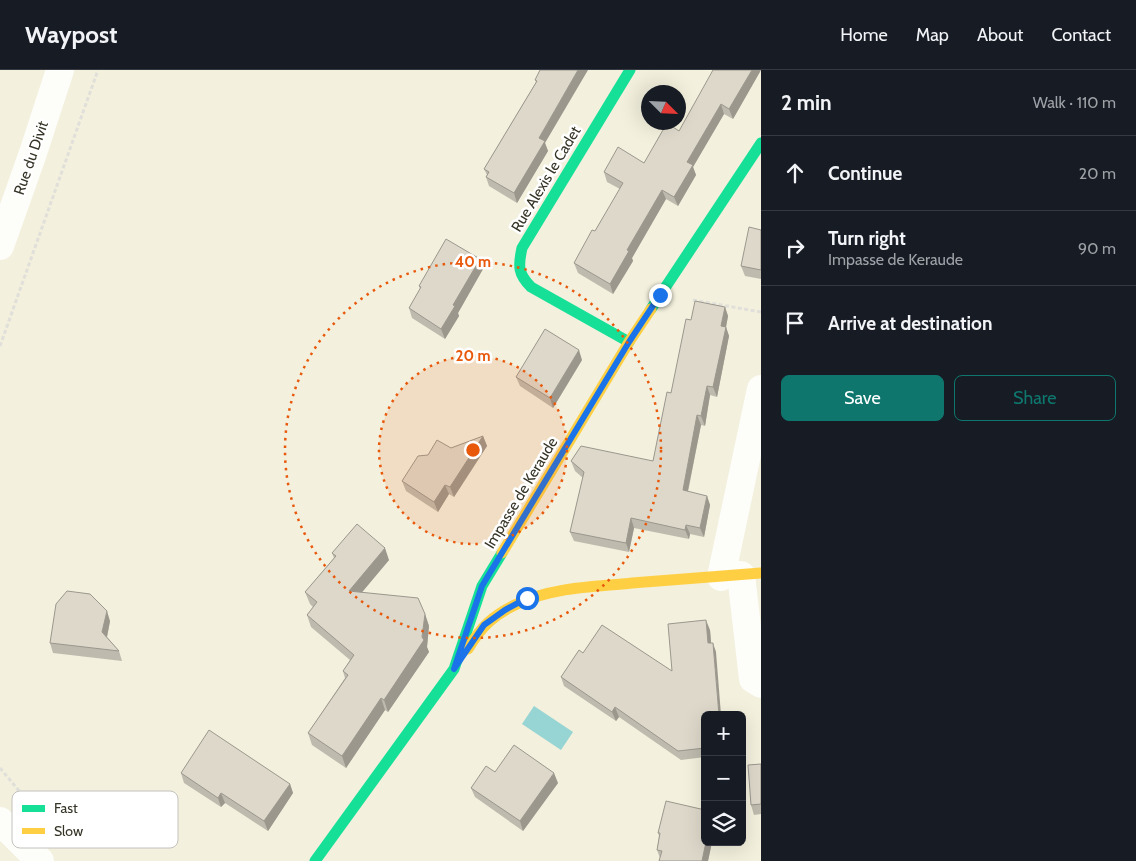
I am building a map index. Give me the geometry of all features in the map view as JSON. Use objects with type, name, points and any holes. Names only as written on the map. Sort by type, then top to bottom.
[{"type":"street","name":"Rue du Divit","points":[[0,246],[60,70]]},
{"type":"street","name":"Rue Alexis le Cadet","points":[[629,342],[531,287],[524,281],[520,273],[519,261],[522,248],[630,70]]},
{"type":"street","name":"Impasse de Keraude","points":[[315,861],[454,669],[482,586],[629,342],[761,143]]},
{"type":"street","points":[[761,389],[741,575],[752,679],[761,684]]},
{"type":"street","points":[[454,669],[484,625],[505,610],[527,598],[576,588],[741,575]]},
{"type":"street","points":[[0,821],[12,833]]},
{"type":"street","points":[[27,848],[40,861]]},
{"type":"path","points":[[0,346],[98,70]]},
{"type":"path","points":[[660,295],[761,312]]},
{"type":"water","points":[[534,706],[573,732],[561,750],[522,724]]},
{"type":"building","points":[[540,70],[578,70],[539,138],[545,141],[514,193],[486,177],[489,172],[484,169],[537,81],[535,80]]},
{"type":"building","points":[[713,70],[752,70],[729,109],[721,104],[687,162],[693,165],[674,197],[662,190],[627,250],[629,251],[610,284],[574,263],[592,230],[595,231],[623,183],[604,172],[618,147],[644,163],[663,130],[686,130],[686,118]]},
{"type":"building","points":[[749,227],[761,230],[761,270],[741,266]]},
{"type":"building","points":[[446,239],[480,259],[441,329],[409,308],[421,287],[419,286]]},
{"type":"building","points":[[695,301],[725,307],[721,326],[726,327],[713,387],[707,386],[701,416],[697,415],[683,490],[707,496],[700,528],[686,525],[685,530],[631,518],[626,543],[570,532],[584,472],[571,461],[581,446],[653,461],[667,392],[671,393],[686,319],[691,320]]},
{"type":"building","points":[[545,329],[579,350],[550,398],[516,377]]},
{"type":"building","points":[[483,436],[450,487],[445,485],[434,502],[402,481],[418,456],[428,455],[437,440],[451,448]]},
{"type":"building","points":[[357,524],[385,548],[349,591],[418,598],[425,614],[422,637],[424,640],[384,700],[381,698],[342,756],[308,733],[348,675],[343,671],[354,655],[307,615],[317,602],[305,592],[336,556],[332,553]]},
{"type":"building","points":[[67,591],[90,594],[107,611],[102,632],[119,651],[50,643],[56,604]]},
{"type":"building","points":[[706,620],[708,643],[713,643],[719,711],[701,711],[701,748],[678,751],[615,707],[612,712],[561,677],[579,650],[583,653],[602,625],[672,671],[668,624]]},
{"type":"building","points":[[209,730],[290,784],[264,821],[221,793],[218,798],[181,773]]},
{"type":"building","points":[[514,745],[554,773],[520,821],[471,788],[486,766],[495,772]]},
{"type":"building","points":[[761,764],[761,804],[751,805],[748,765]]},
{"type":"building","points":[[666,801],[701,809],[701,846],[705,846],[702,861],[659,861],[662,851],[657,850],[660,833],[658,833]]},
{"type":"traffic: fast","points":[[629,342],[531,287],[521,274],[520,260],[522,248],[630,70]]},
{"type":"traffic: fast","points":[[651,309],[761,143]]},
{"type":"traffic: fast","points":[[315,861],[454,669],[482,586],[502,553]]},
{"type":"traffic: slow","points":[[502,553],[629,342],[651,309]]},
{"type":"traffic: slow","points":[[468,649],[478,634],[494,617],[517,604],[545,594],[588,587],[761,573]]},
{"type":"route","points":[[527,598],[505,610],[484,625],[454,669],[482,586],[629,342],[660,295]]}]
